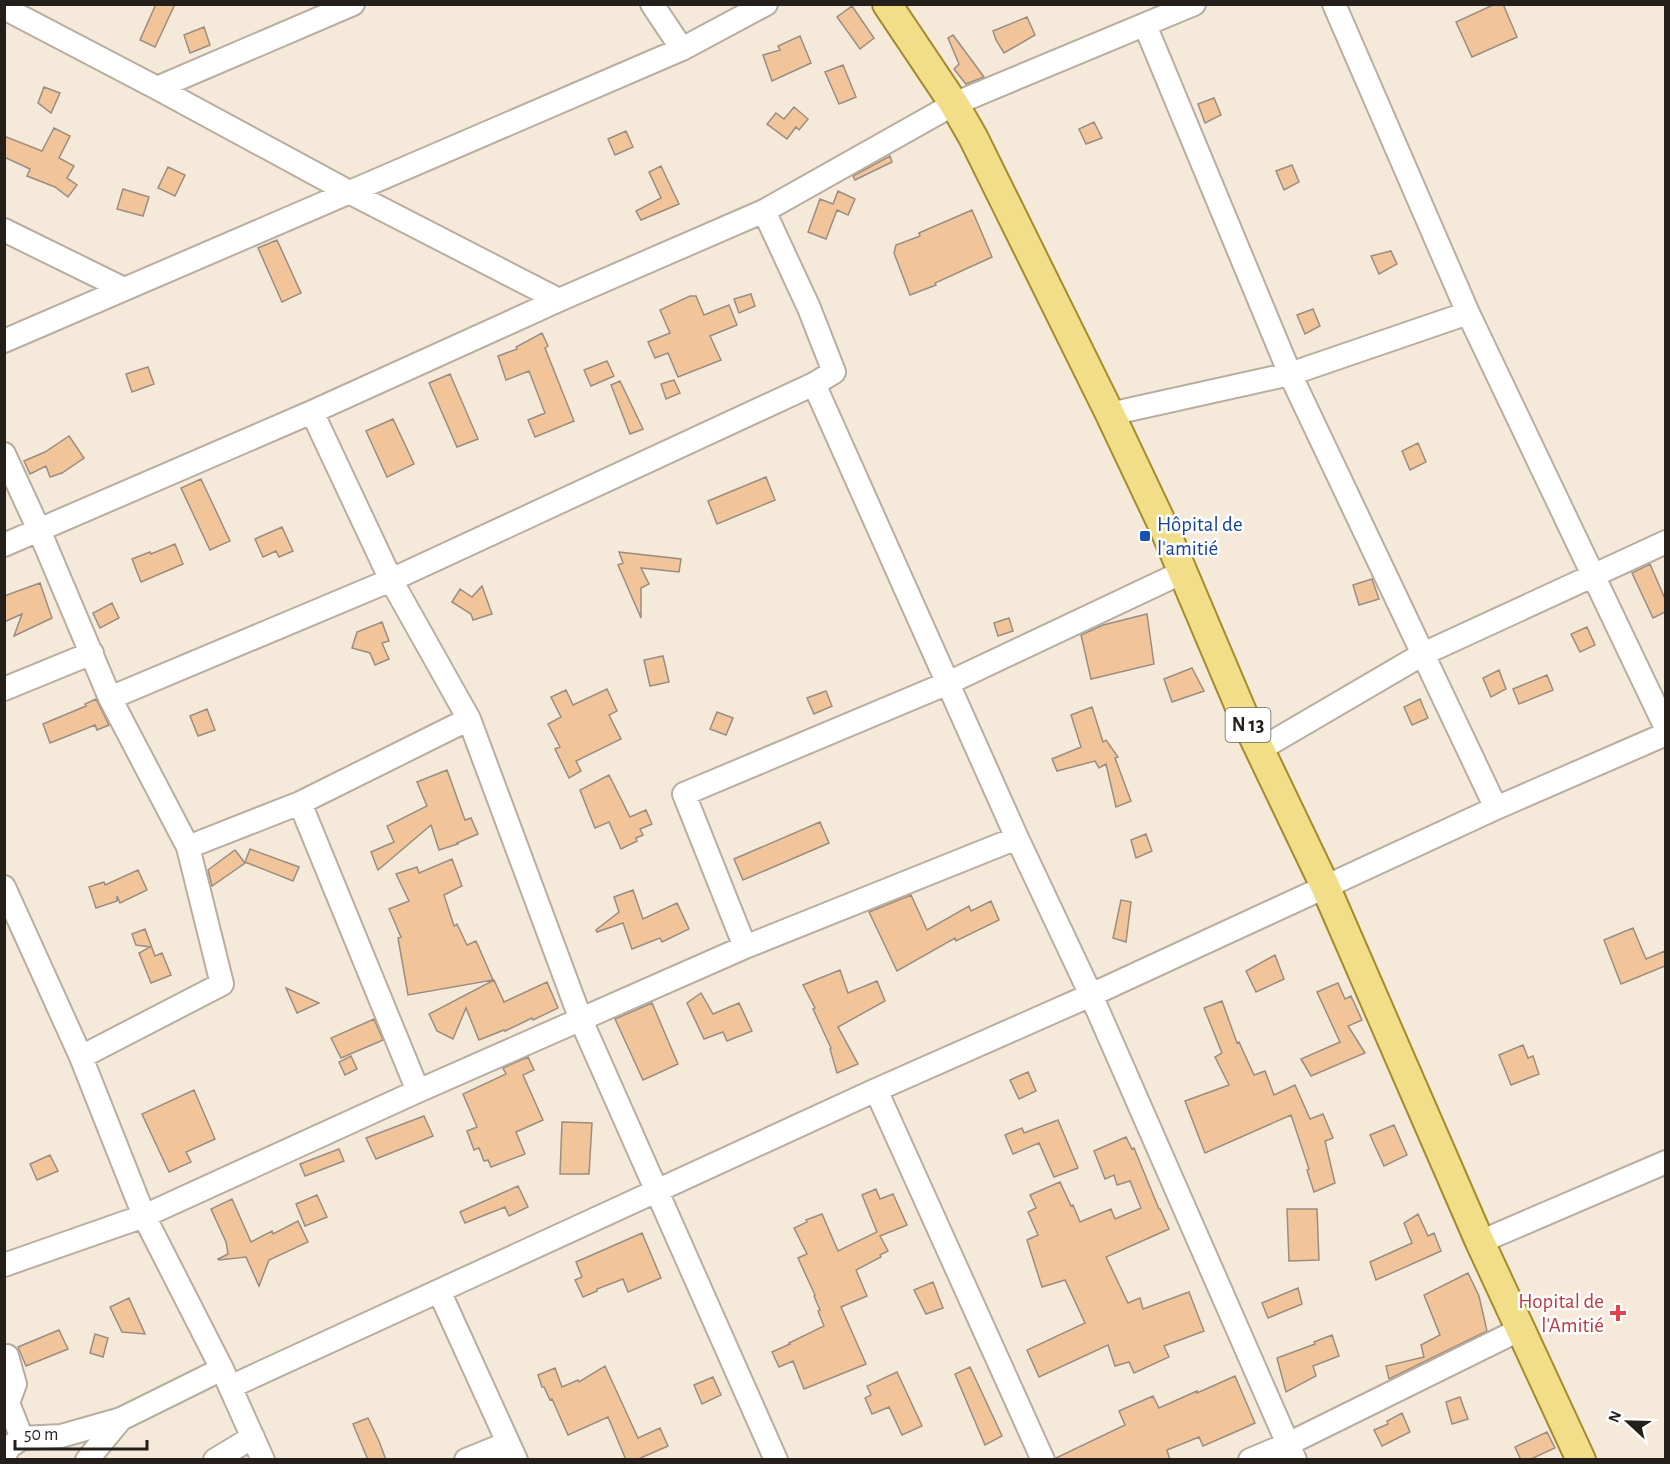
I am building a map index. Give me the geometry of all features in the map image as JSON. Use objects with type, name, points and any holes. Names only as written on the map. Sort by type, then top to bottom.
[{"type":"main road","name":"N 13","points":[[887,4],[954,104],[978,148],[1110,414],[1164,528],[1259,750],[1325,886],[1480,1242],[1581,1460]]},
{"type":"street","points":[[157,88],[353,4]]},
{"type":"street","points":[[652,4],[682,48]]},
{"type":"street","points":[[4,341],[682,48],[766,4]]},
{"type":"street","points":[[4,545],[312,412],[559,300],[764,211],[954,104],[1194,4]]},
{"type":"street","points":[[1334,4],[1468,313],[1665,728]]},
{"type":"street","points":[[4,8],[349,192],[559,300]]},
{"type":"street","points":[[1145,25],[1290,374],[1496,808]]},
{"type":"street","points":[[110,698],[391,580],[814,384],[834,372],[779,239],[764,211]]},
{"type":"street","points":[[4,230],[124,289]]},
{"type":"street","points":[[1110,414],[1290,374],[1468,313]]},
{"type":"street","points":[[814,384],[1017,838],[1091,995],[1292,1452]]},
{"type":"street","points":[[312,412],[391,580],[469,719],[581,1020],[776,1460]]},
{"type":"street","points":[[4,454],[39,530],[110,698],[188,847],[222,984],[81,1058]]},
{"type":"street","points":[[1259,750],[1423,654],[1665,542]]},
{"type":"street","points":[[746,947],[684,794],[948,683],[1183,572]]},
{"type":"street","points":[[4,689],[92,653]]},
{"type":"street","points":[[188,847],[300,802],[469,719]]},
{"type":"street","points":[[4,1457],[9,1447],[22,1438],[61,1437],[121,1419],[439,1291],[1496,808],[1665,735]]},
{"type":"street","points":[[300,802],[418,1091]]},
{"type":"street","points":[[4,1265],[144,1216],[418,1091],[746,947],[1017,838]]},
{"type":"street","points":[[4,887],[81,1058],[144,1216],[226,1378],[263,1460]]},
{"type":"street","points":[[876,1090],[1043,1460]]},
{"type":"street","points":[[1480,1242],[1665,1162]]},
{"type":"street","points":[[439,1291],[512,1451],[465,1460]]},
{"type":"street","points":[[1250,1460],[1292,1452],[1521,1329]]},
{"type":"street","points":[[4,1357],[7,1356],[15,1384],[8,1403],[22,1438]]},
{"type":"street","points":[[87,1460],[121,1419]]},
{"type":"street","points":[[215,1460],[253,1437]]},
{"type":"building","points":[[156,4],[175,4],[155,47],[140,40]]},
{"type":"building","points":[[1495,4],[1503,4],[1517,37],[1472,57],[1456,22]]},
{"type":"building","points":[[852,6],[874,38],[860,49],[837,17]]},
{"type":"building","points":[[1027,17],[1035,35],[1004,53],[993,31]]},
{"type":"building","points":[[204,27],[210,45],[190,53],[184,35]]},
{"type":"building","points":[[953,35],[984,77],[966,84],[954,69],[959,64],[948,38]]},
{"type":"building","points":[[800,36],[811,63],[772,81],[763,55],[780,50],[778,46]]},
{"type":"building","points":[[843,65],[856,97],[839,104],[825,72]]},
{"type":"building","points":[[44,87],[60,93],[51,113],[38,103]]},
{"type":"building","points":[[1214,98],[1221,115],[1205,123],[1198,104]]},
{"type":"building","points":[[794,107],[808,119],[799,130],[796,127],[787,139],[767,124],[776,113],[784,119]]},
{"type":"building","points":[[1094,122],[1102,138],[1086,144],[1079,129]]},
{"type":"building","points":[[54,128],[70,136],[59,158],[74,166],[67,178],[77,185],[68,197],[55,187],[27,176],[30,169],[4,157],[4,136],[42,151]]},
{"type":"building","points":[[626,131],[633,147],[615,155],[608,139]]},
{"type":"building","points":[[890,156],[892,162],[855,180],[853,176]]},
{"type":"building","points":[[1292,165],[1299,182],[1284,190],[1276,171]]},
{"type":"building","points":[[661,166],[679,204],[641,220],[636,211],[661,198],[649,172]]},
{"type":"building","points":[[168,167],[185,175],[175,196],[158,188]]},
{"type":"building","points":[[123,189],[149,197],[143,216],[117,209]]},
{"type":"building","points":[[838,191],[855,199],[848,215],[837,210],[826,239],[808,232],[820,199],[833,204]]},
{"type":"building","points":[[972,210],[992,257],[935,283],[936,285],[910,295],[894,253],[896,245],[920,236],[919,233]]},
{"type":"building","points":[[277,240],[301,293],[282,302],[258,248]]},
{"type":"building","points":[[1391,251],[1397,264],[1379,274],[1371,256]]},
{"type":"building","points":[[751,294],[755,306],[739,313],[734,299]]},
{"type":"building","points":[[690,296],[696,296],[704,315],[729,305],[737,325],[710,336],[721,360],[678,377],[668,353],[655,358],[648,342],[670,333],[660,310]]},
{"type":"building","points":[[1313,309],[1320,326],[1305,334],[1297,315]]},
{"type":"building","points":[[542,333],[548,346],[545,348],[574,421],[535,437],[528,420],[545,413],[529,371],[506,380],[498,356],[517,349],[516,347]]},
{"type":"building","points":[[607,361],[614,376],[591,386],[584,370]]},
{"type":"building","points":[[148,367],[154,384],[132,392],[126,374]]},
{"type":"building","points":[[450,374],[478,439],[457,447],[429,383]]},
{"type":"building","points":[[674,380],[680,393],[666,399],[661,384]]},
{"type":"building","points":[[620,381],[643,429],[630,434],[611,385]]},
{"type":"building","points":[[393,419],[414,464],[387,477],[366,431]]},
{"type":"building","points":[[69,436],[84,458],[62,473],[50,477],[46,466],[30,474],[24,461],[45,452]]},
{"type":"building","points":[[1418,443],[1426,462],[1410,470],[1402,451]]},
{"type":"building","points":[[766,477],[775,500],[717,524],[708,501]]},
{"type":"building","points":[[201,479],[230,541],[210,550],[181,488]]},
{"type":"building","points":[[282,527],[293,551],[279,557],[276,551],[263,557],[255,539]]},
{"type":"building","points":[[175,544],[183,564],[141,582],[132,559]]},
{"type":"building","points":[[619,552],[681,559],[679,572],[641,568],[649,584],[641,588],[641,618],[618,565],[623,563]]},
{"type":"building","points":[[1650,564],[1665,599],[1665,612],[1653,618],[1632,573]]},
{"type":"building","points":[[1372,579],[1379,599],[1359,605],[1353,585]]},
{"type":"building","points":[[40,583],[52,618],[14,636],[22,614],[4,622],[4,596]]},
{"type":"building","points":[[482,586],[492,614],[473,620],[471,614],[452,602],[460,589],[472,597]]},
{"type":"building","points":[[112,603],[119,618],[100,628],[93,613]]},
{"type":"building","points":[[1147,614],[1154,664],[1091,679],[1081,635],[1103,625]]},
{"type":"building","points":[[1009,618],[1013,631],[998,636],[994,623]]},
{"type":"building","points":[[382,622],[389,641],[382,643],[389,659],[375,665],[370,653],[352,648],[357,632]]},
{"type":"building","points":[[1587,627],[1595,645],[1580,652],[1571,634]]},
{"type":"building","points":[[663,656],[669,682],[650,686],[644,660]]},
{"type":"building","points":[[1192,668],[1204,691],[1172,702],[1164,679]]},
{"type":"building","points":[[1499,670],[1506,689],[1491,697],[1483,678]]},
{"type":"building","points":[[1547,675],[1553,690],[1519,704],[1513,689]]},
{"type":"building","points":[[607,689],[617,711],[609,715],[621,739],[576,761],[581,771],[569,778],[555,749],[560,747],[548,724],[561,717],[551,697],[566,690],[573,705]]},
{"type":"building","points":[[826,691],[832,706],[814,714],[807,698]]},
{"type":"building","points":[[96,699],[109,725],[97,730],[95,725],[50,743],[43,724],[86,706],[85,704]]},
{"type":"building","points":[[1420,699],[1428,718],[1412,725],[1404,707]]},
{"type":"building","points":[[1092,707],[1103,742],[1106,740],[1118,757],[1115,758],[1131,801],[1116,807],[1106,764],[1099,768],[1095,761],[1057,771],[1052,759],[1081,747],[1071,715]]},
{"type":"building","points":[[207,709],[215,730],[198,736],[190,716]]},
{"type":"building","points":[[717,712],[733,718],[726,735],[710,729]]},
{"type":"building","points":[[447,770],[465,820],[471,818],[478,834],[439,850],[431,825],[378,870],[371,852],[394,842],[387,826],[427,806],[417,782]]},
{"type":"building","points":[[609,775],[630,817],[646,810],[652,824],[640,829],[643,835],[636,838],[637,841],[621,849],[609,822],[595,828],[580,790]]},
{"type":"building","points":[[820,822],[829,843],[743,880],[734,859]]},
{"type":"building","points":[[1146,834],[1152,851],[1136,858],[1131,840]]},
{"type":"building","points":[[250,849],[299,867],[293,881],[245,862]]},
{"type":"building","points":[[235,850],[245,863],[212,886],[208,870]]},
{"type":"building","points":[[452,859],[462,886],[444,895],[454,926],[457,924],[467,945],[476,941],[493,980],[408,995],[398,938],[401,937],[389,909],[409,901],[396,874],[417,867],[419,873]]},
{"type":"building","points":[[138,870],[147,890],[120,903],[117,896],[117,901],[96,908],[89,887],[104,882],[105,885]]},
{"type":"building","points":[[633,890],[643,919],[677,903],[689,929],[662,942],[660,938],[632,949],[623,923],[597,932],[596,930],[619,912],[614,897]]},
{"type":"building","points":[[911,895],[927,930],[969,906],[971,911],[991,901],[999,920],[956,941],[955,938],[897,971],[869,912]]},
{"type":"building","points":[[1121,900],[1131,902],[1126,942],[1113,938]]},
{"type":"building","points":[[1633,928],[1646,959],[1665,951],[1665,966],[1621,984],[1604,940]]},
{"type":"building","points":[[145,929],[155,956],[162,953],[171,975],[151,983],[139,953],[150,947],[136,945],[132,934]]},
{"type":"building","points":[[1275,955],[1284,979],[1256,992],[1246,971]]},
{"type":"building","points":[[840,970],[848,993],[877,981],[885,1001],[838,1027],[858,1064],[837,1073],[831,1048],[803,985]]},
{"type":"building","points":[[494,980],[504,1002],[547,982],[558,1008],[479,1040],[466,1008],[453,1039],[437,1031],[429,1014]]},
{"type":"building","points":[[1338,983],[1345,999],[1351,996],[1362,1020],[1348,1026],[1365,1053],[1311,1076],[1301,1059],[1340,1042],[1317,992]]},
{"type":"building","points":[[286,988],[319,1003],[297,1013]]},
{"type":"building","points":[[701,993],[713,1014],[739,1003],[752,1031],[727,1041],[723,1032],[704,1039],[687,1003]]},
{"type":"building","points":[[1222,1001],[1237,1043],[1239,1042],[1254,1075],[1265,1071],[1274,1095],[1295,1085],[1310,1119],[1323,1114],[1333,1138],[1325,1141],[1335,1183],[1314,1192],[1291,1115],[1205,1153],[1185,1101],[1229,1085],[1215,1057],[1222,1053],[1204,1008]]},
{"type":"building","points":[[652,1003],[678,1064],[643,1080],[615,1019]]},
{"type":"building","points":[[374,1019],[383,1040],[341,1058],[331,1038]]},
{"type":"building","points":[[1523,1045],[1528,1058],[1533,1056],[1539,1074],[1511,1085],[1499,1055]]},
{"type":"building","points":[[351,1056],[357,1069],[345,1075],[339,1062]]},
{"type":"building","points":[[528,1057],[534,1070],[523,1075],[543,1120],[516,1132],[525,1154],[491,1167],[488,1160],[484,1161],[479,1148],[474,1150],[467,1131],[477,1127],[463,1094],[506,1074],[503,1068]]},
{"type":"building","points":[[1028,1072],[1036,1091],[1019,1099],[1010,1080]]},
{"type":"building","points":[[194,1090],[215,1139],[186,1152],[191,1162],[169,1172],[142,1114]]},
{"type":"building","points":[[424,1116],[433,1136],[376,1159],[366,1138]]},
{"type":"building","points":[[1058,1120],[1078,1168],[1054,1177],[1039,1143],[1013,1154],[1005,1135],[1022,1128],[1024,1133]]},
{"type":"building","points":[[562,1122],[592,1123],[589,1174],[560,1174]]},
{"type":"building","points":[[1394,1125],[1407,1155],[1384,1166],[1370,1135]]},
{"type":"building","points":[[1126,1137],[1132,1149],[1134,1148],[1169,1229],[1106,1257],[1128,1303],[1140,1298],[1143,1309],[1189,1292],[1204,1331],[1164,1346],[1169,1357],[1134,1373],[1129,1362],[1115,1366],[1108,1345],[1039,1377],[1027,1350],[1085,1323],[1065,1280],[1042,1287],[1027,1240],[1038,1235],[1028,1212],[1036,1208],[1030,1195],[1060,1182],[1080,1222],[1111,1209],[1115,1219],[1141,1208],[1130,1181],[1117,1185],[1114,1175],[1105,1179],[1094,1151]]},
{"type":"building","points":[[339,1149],[344,1161],[305,1176],[300,1164]]},
{"type":"building","points":[[50,1155],[58,1171],[37,1180],[30,1164]]},
{"type":"building","points":[[518,1186],[528,1207],[509,1216],[505,1207],[465,1223],[460,1212]]},
{"type":"building","points":[[876,1189],[880,1199],[893,1194],[907,1225],[880,1236],[888,1251],[856,1270],[867,1296],[841,1307],[866,1364],[804,1389],[793,1361],[779,1367],[772,1352],[824,1326],[815,1295],[798,1258],[807,1254],[794,1228],[822,1214],[838,1251],[877,1232],[862,1195]]},
{"type":"building","points":[[317,1195],[327,1217],[305,1226],[296,1204]]},
{"type":"building","points":[[232,1199],[251,1242],[298,1221],[308,1242],[269,1260],[259,1286],[246,1257],[218,1259],[228,1254],[226,1242],[211,1209]]},
{"type":"building","points":[[1287,1209],[1317,1209],[1319,1260],[1289,1261]]},
{"type":"building","points":[[1418,1214],[1428,1236],[1434,1233],[1441,1251],[1376,1280],[1370,1262],[1412,1243],[1404,1223]]},
{"type":"building","points":[[642,1233],[661,1278],[628,1292],[623,1279],[583,1297],[575,1280],[582,1277],[576,1262]]},
{"type":"building","points":[[1468,1273],[1479,1296],[1487,1331],[1389,1379],[1386,1366],[1424,1357],[1421,1345],[1440,1335],[1424,1295]]},
{"type":"building","points":[[933,1282],[943,1308],[926,1314],[914,1290]]},
{"type":"building","points":[[1298,1288],[1302,1304],[1268,1318],[1262,1303]]},
{"type":"building","points":[[129,1298],[145,1334],[122,1332],[110,1307]]},
{"type":"building","points":[[59,1330],[68,1349],[26,1366],[18,1347]]},
{"type":"building","points":[[95,1334],[108,1338],[103,1357],[90,1353]]},
{"type":"building","points":[[1332,1335],[1339,1356],[1313,1366],[1316,1376],[1286,1392],[1277,1358]]},
{"type":"building","points":[[605,1366],[638,1438],[660,1428],[668,1446],[636,1460],[626,1460],[608,1417],[568,1435],[538,1375],[555,1368],[562,1387],[578,1380],[579,1382]]},
{"type":"building","points":[[970,1367],[1002,1436],[985,1445],[955,1374]]},
{"type":"building","points":[[897,1372],[922,1426],[902,1435],[889,1407],[872,1414],[865,1398],[871,1395],[867,1386]]},
{"type":"building","points":[[1235,1376],[1255,1423],[1203,1446],[1199,1437],[1167,1450],[1170,1460],[1056,1460],[1125,1425],[1119,1411],[1153,1396],[1159,1408]]},
{"type":"building","points":[[713,1377],[721,1395],[702,1404],[694,1385]]},
{"type":"building","points":[[1460,1397],[1468,1419],[1452,1424],[1446,1402]]},
{"type":"building","points":[[1402,1413],[1410,1432],[1382,1446],[1374,1430],[1388,1424],[1387,1421]]},
{"type":"building","points":[[368,1418],[386,1460],[368,1460],[353,1424]]},
{"type":"building","points":[[1547,1432],[1555,1448],[1529,1460],[1521,1460],[1515,1447]]},
{"type":"place","name":"Hôpital de l'amitié","points":[[1145,536]]},
{"type":"place","name":"Hopital de l'Amitié","points":[[1618,1313]]}]
